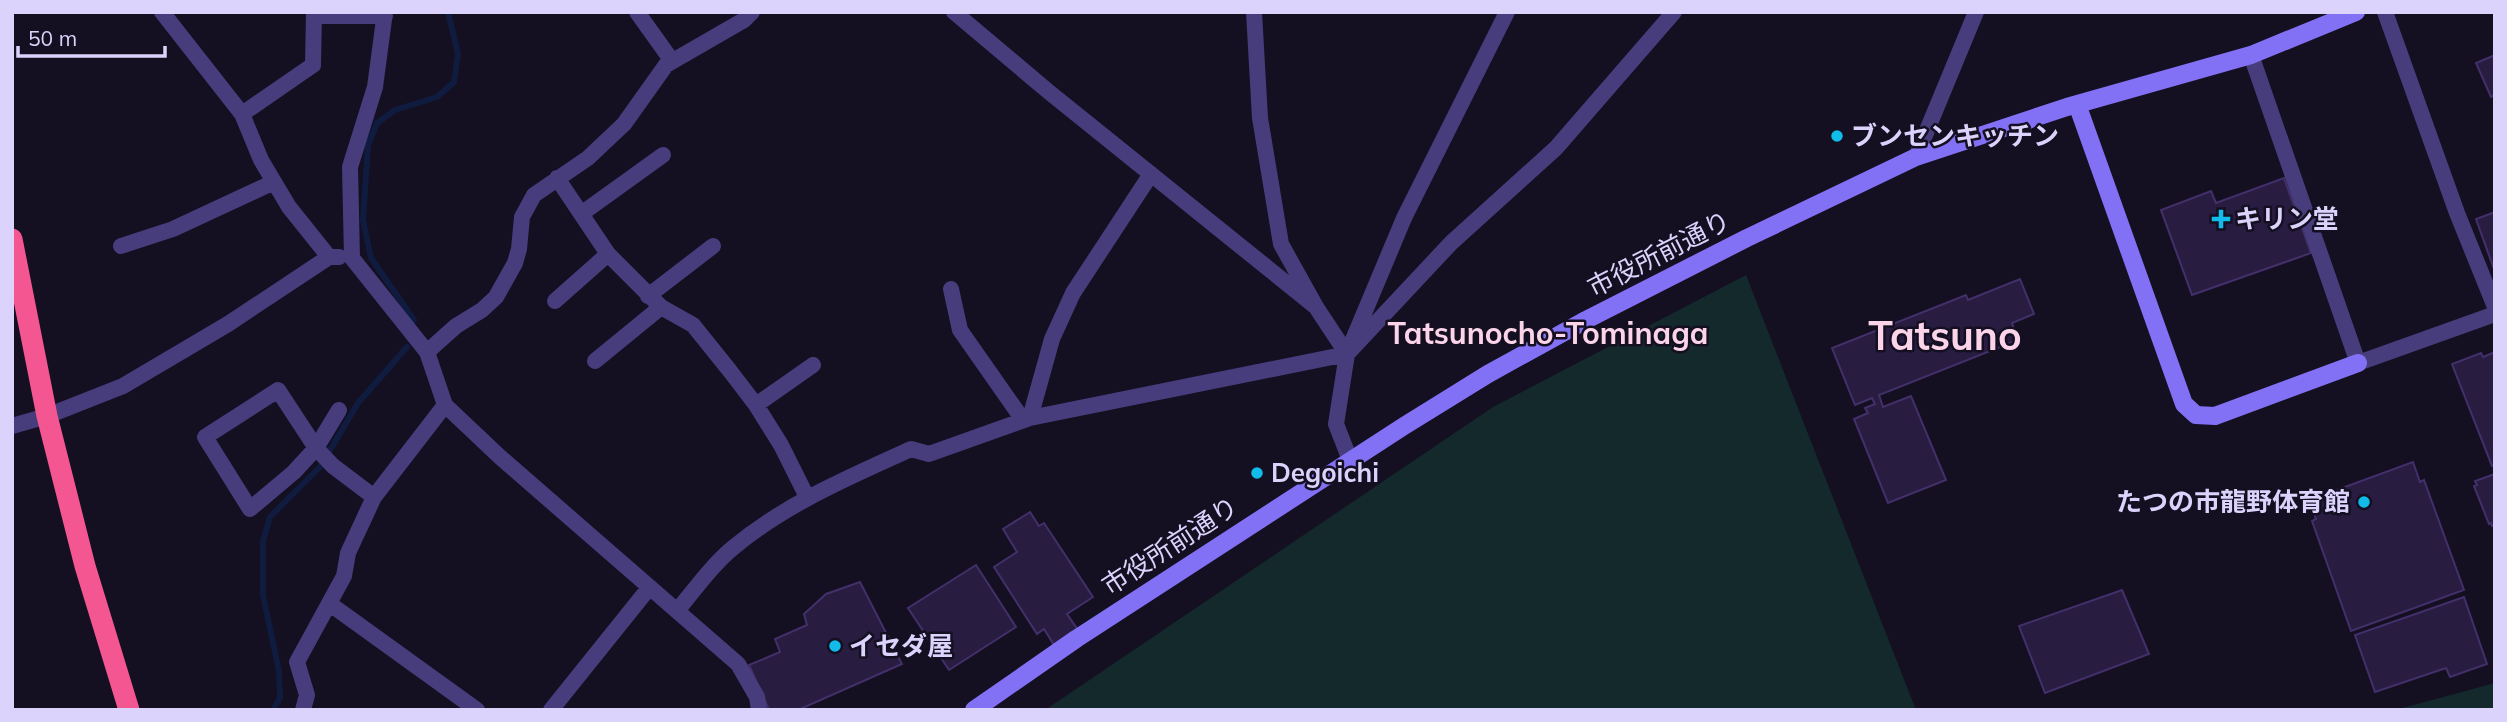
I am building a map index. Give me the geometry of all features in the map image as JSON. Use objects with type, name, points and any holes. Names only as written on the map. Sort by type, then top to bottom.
[{"type":"highway","points":[[12,239],[47,416],[85,566],[129,710]]},
{"type":"street","points":[[162,12],[242,114],[261,160],[289,207],[329,257]]},
{"type":"street","points":[[637,12],[672,61]]},
{"type":"street","points":[[426,352],[456,326],[482,310],[496,296],[515,263],[522,217],[534,195],[588,158],[624,124],[666,65],[744,20],[752,12]]},
{"type":"street","points":[[954,12],[1317,307]]},
{"type":"street","points":[[1254,12],[1259,118],[1281,244],[1347,355]]},
{"type":"street","points":[[1350,460],[1336,424],[1347,355],[1404,218],[1507,12]]},
{"type":"street","points":[[677,611],[732,549],[763,524],[807,497],[911,449],[929,454],[1027,419],[1347,355],[1451,243],[1556,148],[1674,12]]},
{"type":"street","points":[[1916,157],[1976,12]]},
{"type":"street","name":"市役所前通り","points":[[974,710],[1076,639],[1350,460],[1488,374],[1586,320],[1747,238],[1916,157],[2077,104],[2251,55],[2356,12]]},
{"type":"street","points":[[2385,12],[2495,307]]},
{"type":"street","points":[[242,114],[313,65],[315,14],[385,14],[375,88],[350,167],[352,258],[426,352],[445,405],[500,457],[738,664],[757,696],[759,710]]},
{"type":"street","points":[[2251,55],[2358,363]]},
{"type":"street","points":[[2077,104],[2184,404],[2196,415],[2215,416],[2495,314]]},
{"type":"street","points":[[581,214],[663,155]]},
{"type":"street","points":[[1027,419],[1052,339],[1073,293],[1151,174]]},
{"type":"street","points":[[558,178],[608,254],[661,307],[693,325],[755,405],[781,445],[807,497]]},
{"type":"street","points":[[121,246],[173,229],[274,182]]},
{"type":"street","points":[[648,296],[713,246]]},
{"type":"street","points":[[555,301],[608,254]]},
{"type":"street","points":[[12,426],[47,416],[123,386],[228,324],[329,257],[352,258]]},
{"type":"street","points":[[951,289],[960,330],[1027,419]]},
{"type":"street","points":[[595,361],[661,307]]},
{"type":"street","points":[[755,405],[813,365]]},
{"type":"street","points":[[339,410],[316,448],[294,472],[250,509],[205,437],[278,390],[316,448],[333,466],[374,497]]},
{"type":"street","points":[[303,710],[307,695],[297,662],[344,576],[348,553],[374,497],[445,405]]},
{"type":"street","points":[[551,710],[649,587]]},
{"type":"street","points":[[330,604],[477,710]]},
{"type":"green space","points":[[1746,275],[1916,710],[1045,710],[1493,407]]},
{"type":"green space","points":[[2495,683],[2495,710],[2395,710]]},
{"type":"building","points":[[2495,55],[2495,95],[2491,97],[2476,63]]},
{"type":"building","points":[[2284,178],[2311,253],[2192,295],[2161,210],[2211,191],[2216,203]]},
{"type":"building","points":[[2495,212],[2495,272],[2476,219]]},
{"type":"building","points":[[2020,279],[2034,314],[2012,323],[2018,340],[1879,395],[1883,407],[1911,396],[1946,480],[1888,503],[1854,419],[1868,413],[1865,408],[1875,404],[1872,398],[1855,405],[1832,348],[1966,295],[1968,300]]},
{"type":"building","points":[[2495,352],[2495,465],[2492,466],[2452,364],[2481,353],[2483,357]]},
{"type":"building","points":[[2413,462],[2420,482],[2424,480],[2464,590],[2351,631],[2312,521],[2316,519],[2309,500]]},
{"type":"building","points":[[2495,474],[2495,525],[2492,526],[2474,486],[2477,485],[2475,481]]},
{"type":"building","points":[[1030,512],[1039,526],[1044,523],[1093,597],[1067,614],[1078,630],[1054,645],[1044,629],[1037,634],[994,567],[1017,552],[1003,529]]},
{"type":"building","points":[[976,565],[1016,627],[949,670],[908,608]]},
{"type":"building","name":"イセダ屋","points":[[860,582],[902,664],[798,710],[769,710],[749,665],[780,652],[775,639],[807,625],[804,614],[826,594]]},
{"type":"building","points":[[2122,590],[2149,654],[2045,693],[2019,626]]},
{"type":"building","points":[[2464,597],[2487,664],[2450,677],[2446,668],[2375,692],[2355,635]]},
{"type":"waterway","points":[[414,320],[371,258],[363,220],[368,145],[377,123],[395,110],[437,97],[454,82],[458,54],[448,12]]},
{"type":"waterway","points":[[273,710],[280,698],[279,671],[263,595],[263,541],[270,517],[320,467],[358,403],[407,347]]},
{"type":"place","name":"ブンセンキッチン","points":[[1837,136]]},
{"type":"place","name":"キリン堂","points":[[2221,219]]},
{"type":"place","name":"Degoichi","points":[[1257,473]]},
{"type":"place","name":"たつの市龍野体育館","points":[[2364,502]]},
{"type":"place","name":"イセダ屋","points":[[835,646]]},
{"type":"district","name":"Tatsunocho-Tominaga","points":[[1548,334]]},
{"type":"district","name":"Tatsuno","points":[[1945,336]]}]
